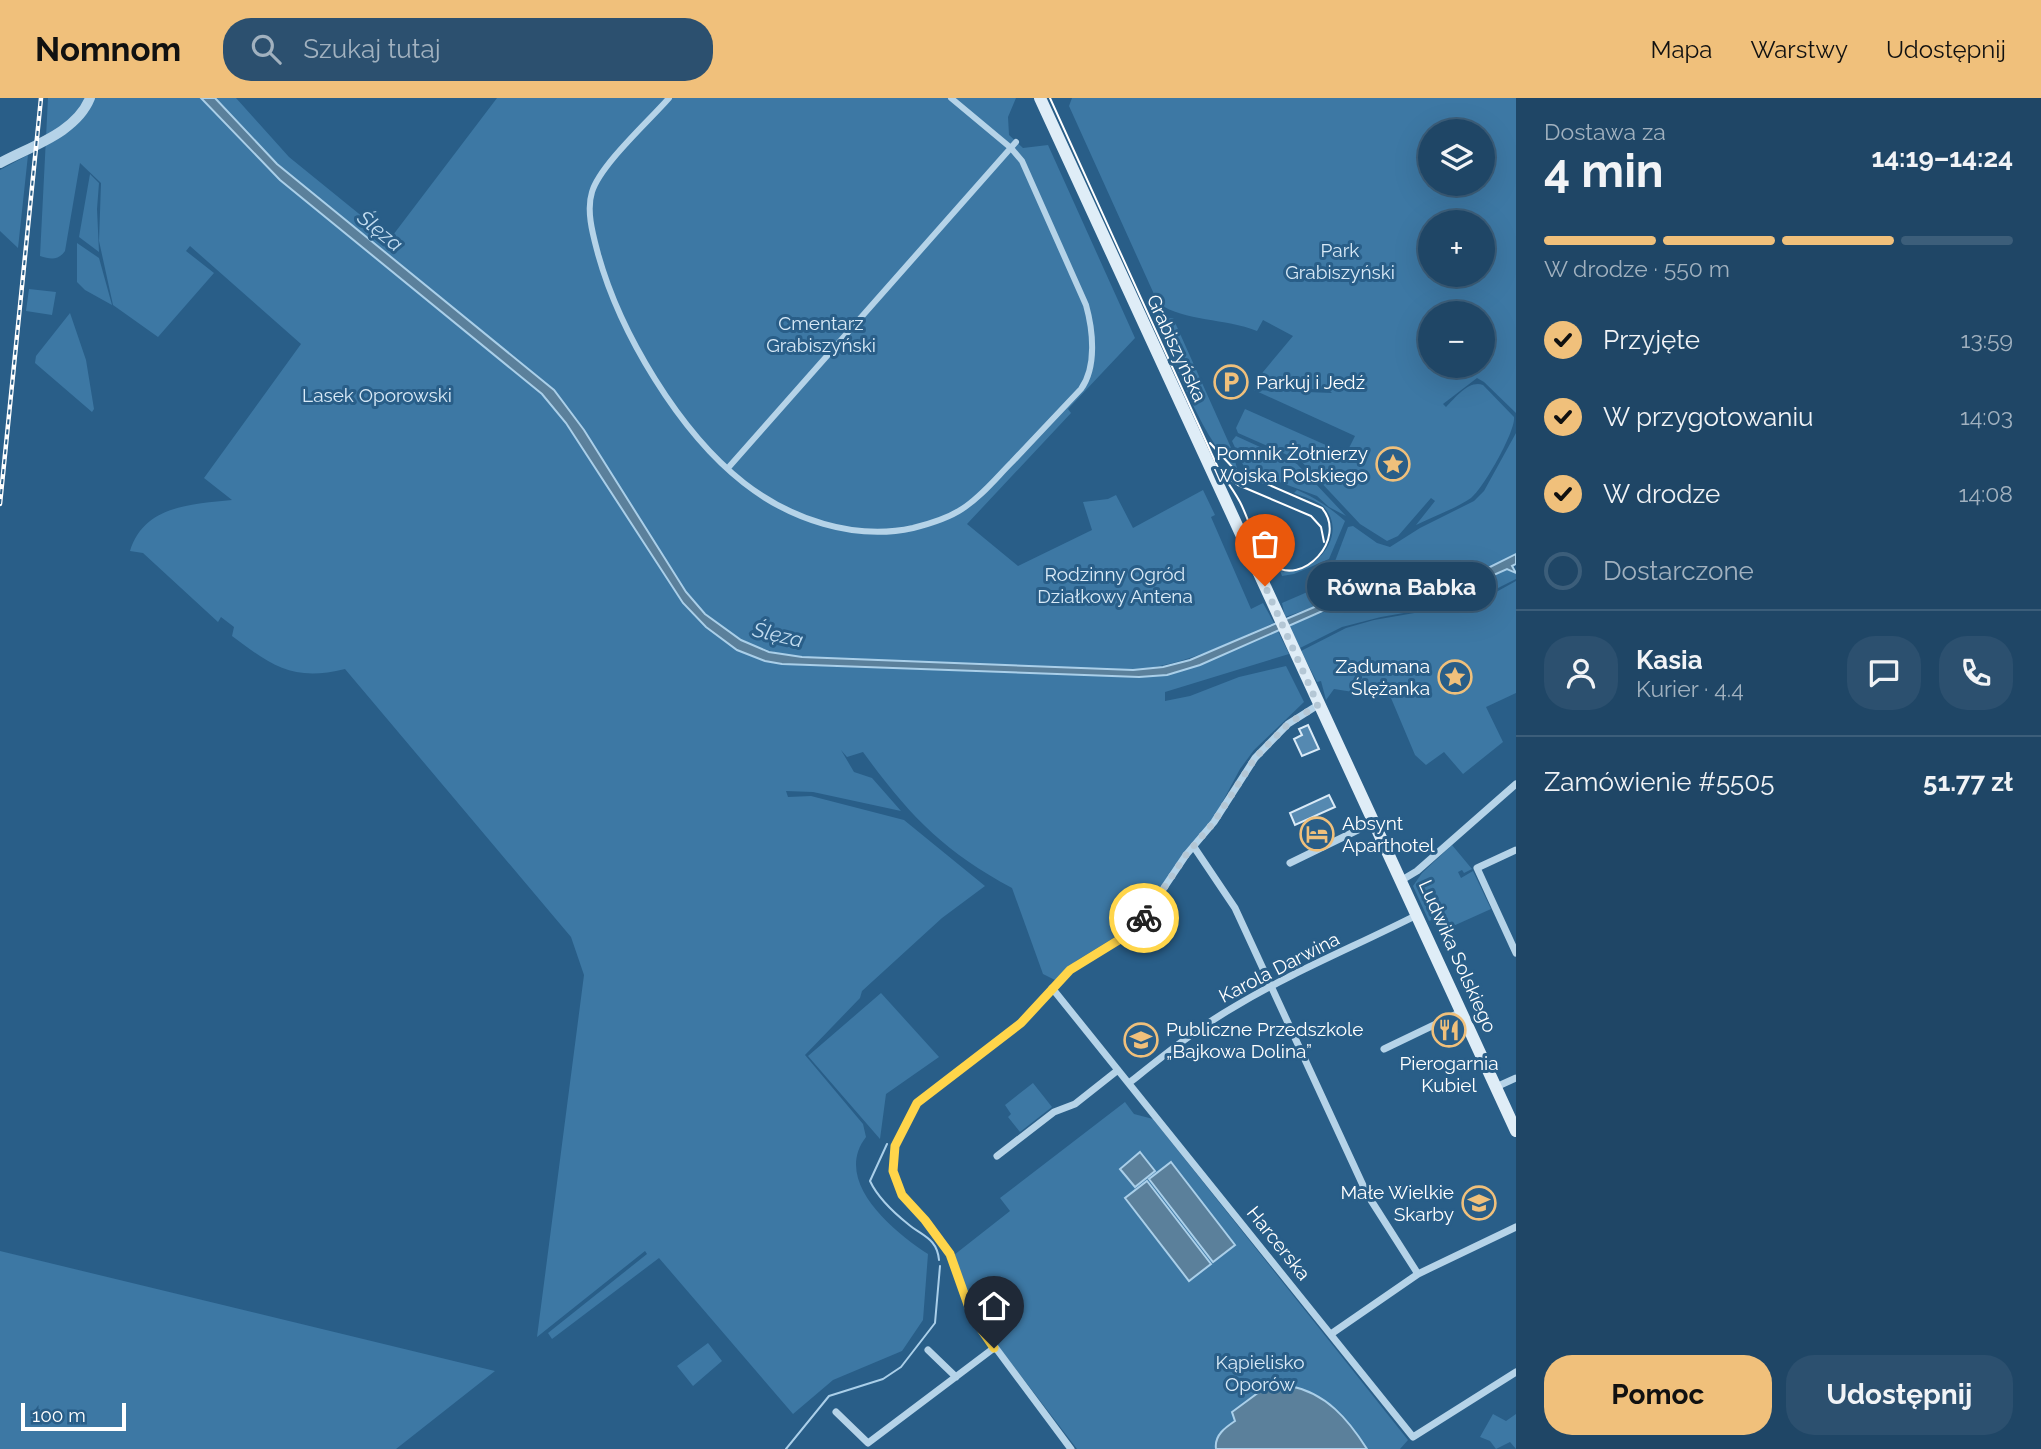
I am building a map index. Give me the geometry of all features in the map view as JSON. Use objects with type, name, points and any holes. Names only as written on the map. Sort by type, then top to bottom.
[{"type":"main road","name":"Grabiszyńska","points":[[1040,98],[1236,519],[1292,646]]},
{"type":"main road","name":"Ludwika Solskiego","points":[[1292,646],[1516,1131]]},
{"type":"street","points":[[0,163],[68,127],[84,111],[90,98]]},
{"type":"street","points":[[669,98],[597,181],[590,206],[592,227],[605,282],[627,331],[689,427],[728,468],[762,495],[800,516],[845,529],[884,531],[913,527],[948,517],[974,500],[1081,389],[1086,380],[1093,339],[1086,305],[1014,145],[951,98]]},
{"type":"street","points":[[728,468],[1014,145]]},
{"type":"street","points":[[1071,1449],[972,1316],[950,1254],[902,1195],[893,1171],[894,1153],[901,1130],[917,1103],[1021,1023],[1080,962],[1122,938],[1138,924],[1214,822],[1255,758],[1288,724],[1318,705]]},
{"type":"street","points":[[1402,880],[1418,871],[1516,784]]},
{"type":"street","points":[[1290,863],[1364,827]]},
{"type":"street","points":[[1194,847],[1224,888],[1367,1194],[1418,1274]]},
{"type":"street","points":[[1516,850],[1477,868],[1516,953]]},
{"type":"street","name":"Karola Darwina","points":[[1129,1083],[1199,1030],[1271,985],[1418,915]]},
{"type":"street","name":"Harcerska","points":[[1052,988],[1413,1437],[1516,1371]]},
{"type":"street","points":[[1384,1049],[1461,1012]]},
{"type":"street","points":[[997,1156],[1054,1112],[1075,1104],[1118,1070]]},
{"type":"street","points":[[1496,1087],[1516,1078]]},
{"type":"street","points":[[1331,1334],[1418,1274],[1516,1227]]},
{"type":"street","points":[[838,1413],[868,1443],[994,1348]]},
{"type":"street","points":[[928,1350],[956,1377]]},
{"type":"green space","name":"Lasek Oporowski","points":[[48,98],[201,98],[268,169],[542,394],[566,423],[683,603],[720,637],[748,653],[780,663],[797,665],[1139,677],[1200,665],[1278,631],[1289,654],[1165,692],[1165,701],[1190,696],[1239,677],[1286,666],[1304,702],[1254,750],[1240,769],[1216,814],[1144,913],[1128,929],[1076,961],[1055,980],[1043,974],[1012,888],[966,860],[929,830],[896,795],[863,752],[847,757],[841,750],[854,772],[872,778],[901,811],[813,792],[786,791],[788,797],[811,796],[904,820],[985,886],[942,918],[862,991],[860,998],[805,1055],[863,1124],[866,1137],[857,1154],[856,1171],[861,1187],[884,1218],[928,1254],[923,1320],[902,1351],[833,1380],[793,1414],[659,1258],[552,1339],[548,1333],[647,1254],[645,1251],[537,1337],[584,975],[571,937],[345,669],[311,674],[297,672],[284,669],[259,656],[232,636],[234,627],[221,617],[218,622],[143,553],[130,551],[146,524],[158,516],[186,506],[232,500],[204,478],[301,344],[190,246],[186,251],[214,273],[158,337],[113,305],[99,241],[101,183],[80,163],[65,251],[54,258],[40,256]]},
{"type":"green space","name":"Cmentarz Grabiszyński","points":[[215,98],[236,98],[289,157],[390,239],[497,98],[1016,98],[1008,117],[1009,135],[1023,148],[1048,145],[1135,338],[1068,409],[1071,413],[967,524],[1018,566],[1092,530],[1083,502],[1108,499],[1116,495],[1133,528],[1203,490],[1215,515],[1211,517],[1251,609],[1263,603],[1274,623],[1222,646],[1171,664],[1133,670],[802,657],[768,650],[737,637],[710,617],[686,592],[584,430],[554,390],[277,164]]},
{"type":"green space","name":"Park Grabiszyński","points":[[1072,98],[1516,98],[1516,413],[1477,378],[1443,404],[1446,407],[1458,394],[1478,384],[1483,385],[1514,417],[1510,434],[1490,472],[1476,493],[1458,506],[1416,525],[1435,501],[1431,498],[1398,536],[1387,541],[1360,524],[1301,461],[1238,433],[1236,428],[1245,409],[1346,454],[1355,436],[1254,390],[1332,393],[1329,390],[1257,386],[1263,372],[1293,336],[1263,320],[1257,331],[1180,314],[1158,303],[1069,106]]},
{"type":"green space","points":[[28,155],[18,248],[0,231],[0,170]]},
{"type":"green space","points":[[90,174],[99,183],[99,252],[79,237]]},
{"type":"green space","points":[[77,243],[99,258],[112,305],[85,290],[77,282]]},
{"type":"green space","points":[[29,289],[56,292],[52,315],[26,311]]},
{"type":"green space","points":[[70,313],[86,360],[94,409],[92,412],[35,363],[36,356]]},
{"type":"green space","points":[[1173,318],[1232,450],[1237,468],[1214,443],[1172,358],[1158,324],[1163,319]]},
{"type":"green space","points":[[1516,433],[1516,554],[1455,580],[1413,589],[1343,597],[1285,617],[1282,603],[1319,587],[1349,582],[1350,576],[1337,571],[1334,564],[1348,527],[1353,526],[1377,543],[1390,547],[1420,528],[1474,501],[1484,491]]},
{"type":"green space","points":[[1236,436],[1297,464],[1346,516],[1329,507],[1317,496],[1245,469],[1232,441]]},
{"type":"green space","points":[[1297,490],[1310,496],[1345,521],[1329,559],[1294,574],[1282,576],[1280,571],[1304,568],[1315,561],[1330,542],[1333,530],[1331,518],[1324,507],[1294,493]]},
{"type":"green space","points":[[1508,569],[1516,573],[1516,579],[1498,588],[1444,606],[1342,627],[1300,648],[1289,626],[1333,609],[1472,584]]},
{"type":"green space","points":[[1516,581],[1516,693],[1486,707],[1503,742],[1463,774],[1444,752],[1426,765],[1415,755],[1391,698],[1334,689],[1326,700],[1321,681],[1317,682],[1301,651],[1346,628],[1374,620],[1449,607],[1498,591]]},
{"type":"green space","points":[[1452,845],[1472,869],[1464,873],[1462,870],[1458,872],[1461,878],[1473,871],[1491,909],[1442,931],[1436,918],[1429,921],[1413,886],[1422,873]]},
{"type":"green space","points":[[881,993],[939,1057],[886,1094],[880,1139],[808,1056]]},
{"type":"green space","points":[[1033,1083],[1052,1107],[1020,1132],[1008,1117],[1011,1114],[1005,1105]]},
{"type":"green space","name":"Kąpielisko Oporów","points":[[1125,1102],[1134,1114],[1153,1119],[1408,1440],[1400,1449],[1077,1449],[976,1317],[954,1255],[1010,1211],[1000,1198]],"holes":[[[1147,1181],[1211,1263],[1189,1281],[1125,1199]]]},
{"type":"green space","points":[[0,1251],[495,1371],[396,1449],[0,1449]]},
{"type":"green space","points":[[708,1343],[722,1361],[693,1386],[677,1366]]},
{"type":"green space","points":[[1493,1414],[1506,1421],[1516,1414],[1516,1449],[1510,1442],[1496,1449],[1490,1441],[1480,1437]]},
{"type":"shaded area","points":[[201,98],[215,98],[277,164],[554,390],[584,430],[686,592],[705,614],[741,640],[769,652],[802,657],[1133,670],[1163,667],[1190,660],[1331,600],[1437,585],[1484,570],[1516,554],[1516,564],[1512,566],[1516,573],[1507,569],[1480,581],[1434,595],[1361,602],[1327,609],[1200,665],[1167,675],[1139,677],[782,664],[765,661],[737,650],[706,627],[683,603],[566,423],[542,394],[280,180]]},
{"type":"shaded area","points":[[1140,1152],[1155,1171],[1135,1187],[1120,1169]]},
{"type":"shaded area","points":[[1171,1162],[1235,1245],[1213,1262],[1149,1179]]},
{"type":"shaded area","points":[[1147,1181],[1211,1264],[1189,1281],[1125,1198]]},
{"type":"shaded area","points":[[1270,1384],[1273,1388],[1288,1386],[1303,1389],[1325,1401],[1352,1427],[1367,1449],[1216,1449],[1219,1436],[1235,1421],[1232,1412]]},
{"type":"building","points":[[1308,725],[1319,749],[1302,756],[1294,739],[1302,735],[1299,729]]},
{"type":"building","points":[[1329,795],[1335,807],[1295,825],[1290,813]]},
{"type":"waterway","points":[[887,1144],[870,1181],[891,1210],[932,1242],[939,1260]]},
{"type":"waterway","points":[[786,1449],[829,1396],[883,1379],[901,1367],[935,1323],[940,1266]]},
{"type":"tram line","points":[[1050,98],[1219,470],[1240,502],[1263,553],[1273,565],[1284,570],[1297,570],[1308,565],[1326,545],[1329,533],[1329,520],[1322,508],[1235,470],[1210,443]]},
{"type":"tram line","points":[[1228,478],[1238,485],[1311,516],[1321,527],[1324,542]]},
{"type":"railway","points":[[0,504],[41,98]]},
{"type":"way so far","points":[[1144,918],[1186,855],[1214,822],[1255,758],[1288,724],[1318,705],[1265,586]]},
{"type":"place","name":"Parkuj i Jedź","points":[[1231,382]]},
{"type":"place","name":"Pomnik Żołnierzy Wojska Polskiego","points":[[1393,464]]},
{"type":"place","name":"Równa Babka","points":[[1265,586]]},
{"type":"place","name":"Zadumana Ślężanka","points":[[1455,677]]},
{"type":"place","name":"Absynt Aparthotel","points":[[1317,834]]},
{"type":"place","name":"Pierogarnia Kubiel","points":[[1449,1030]]},
{"type":"place","name":"Publiczne Przedszkole „Bajkowa Dolina”","points":[[1141,1040]]},
{"type":"place","name":"Małe Wielkie Skarby","points":[[1479,1203]]},
{"type":"route","points":[[994,1348],[972,1316],[950,1254],[940,1238],[902,1195],[893,1171],[895,1146],[908,1115],[929,1092],[1021,1023],[1070,970],[1122,938],[1144,918]]},
{"type":"water label","name":"Ślęza","points":[[380,231]]},
{"type":"water label","name":"Ślęza","points":[[778,635]]},
{"type":"park label","name":"Rodzinny Ogród Działkowy Antena","points":[[1115,585]]}]
